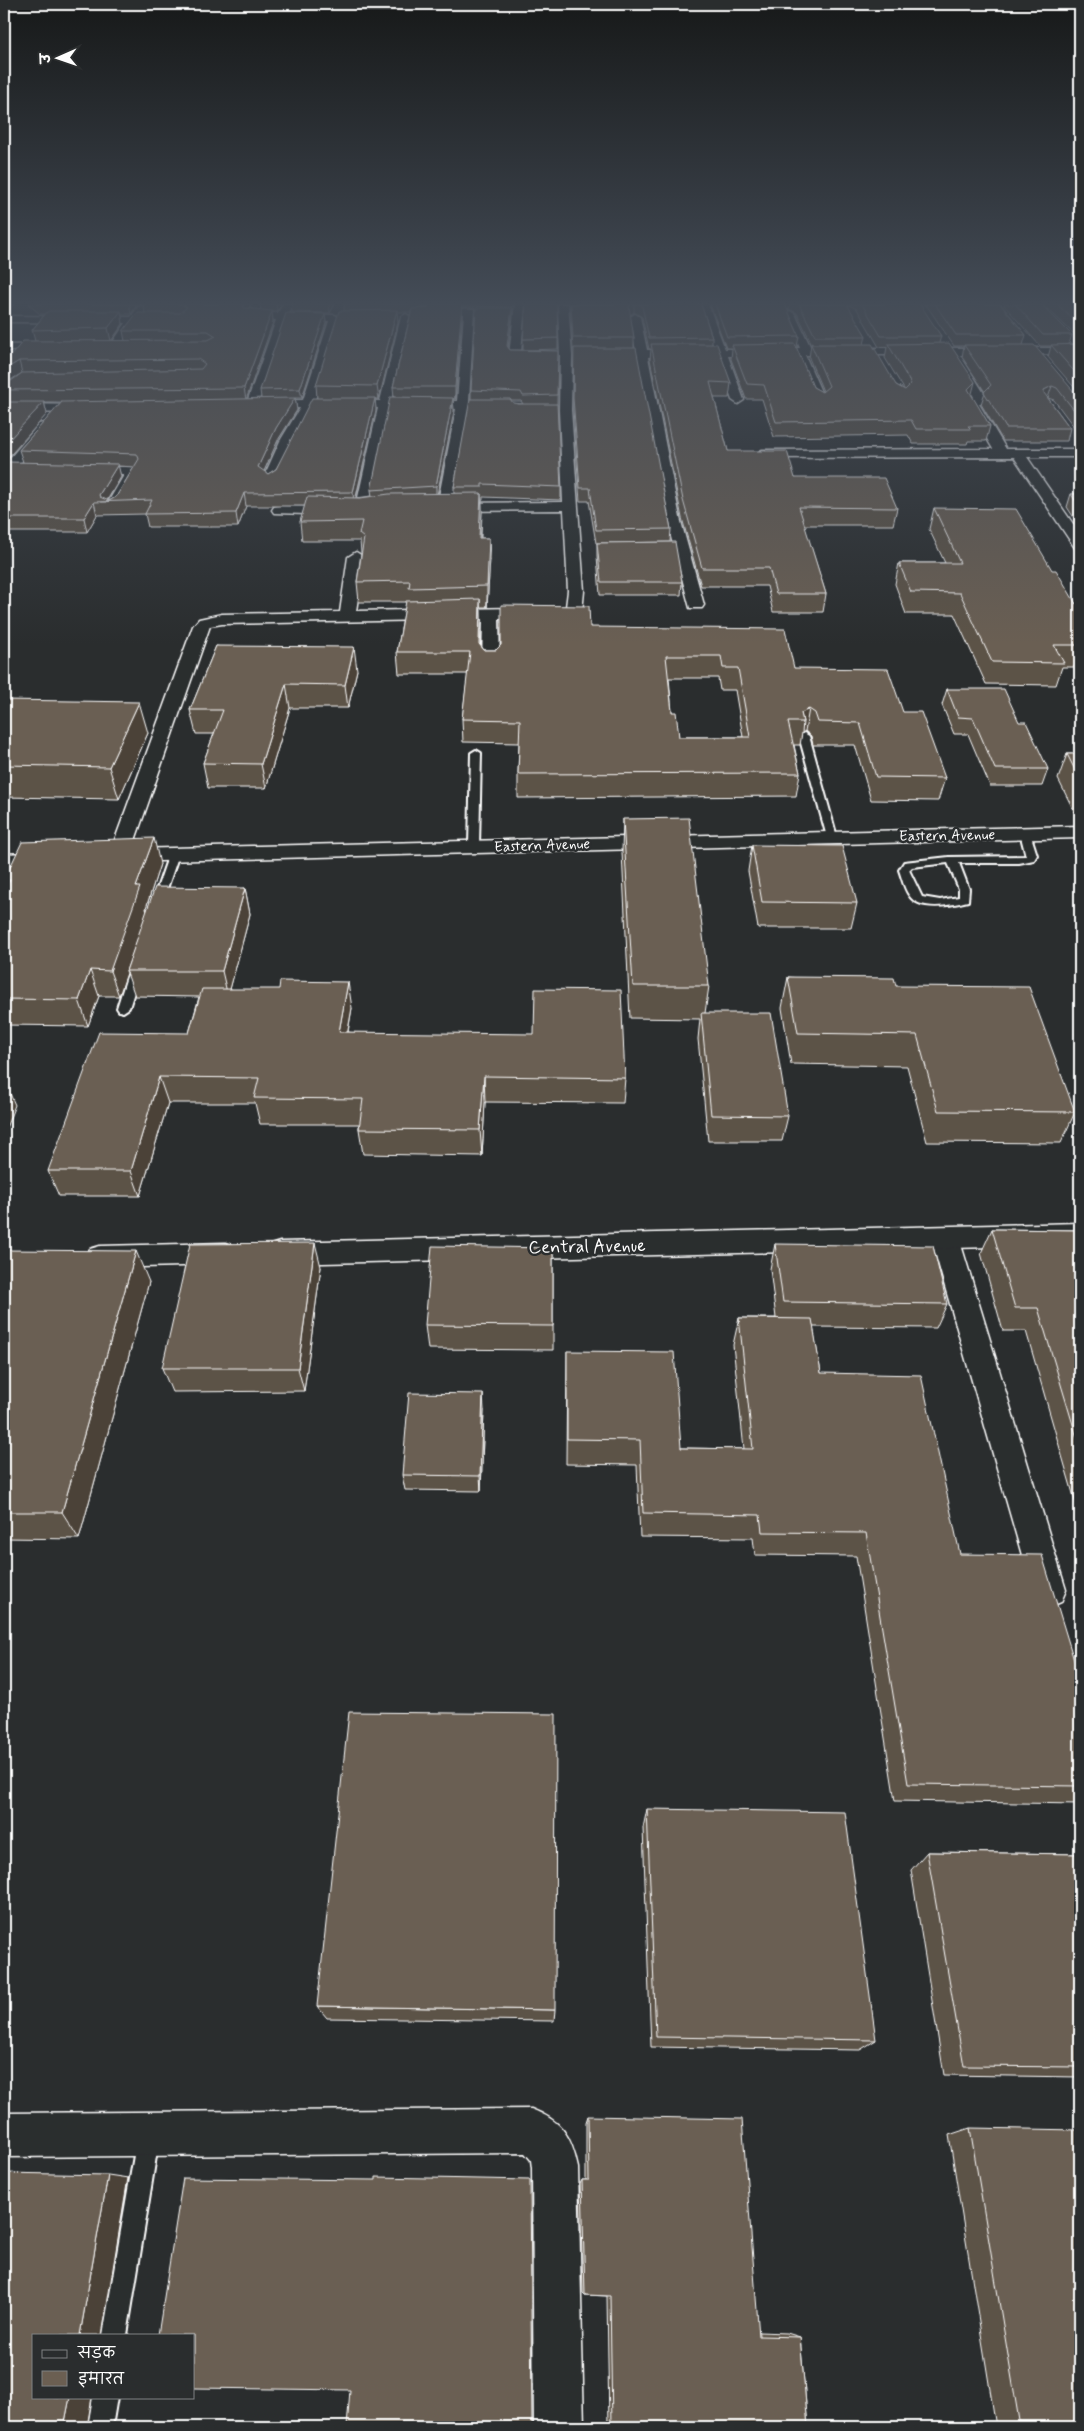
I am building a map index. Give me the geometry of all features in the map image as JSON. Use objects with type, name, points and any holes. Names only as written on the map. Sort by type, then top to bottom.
[{"type":"street","points":[[6,471],[53,417]]},
{"type":"street","points":[[269,481],[287,441],[300,417]]},
{"type":"street","points":[[362,511],[383,417]]},
{"type":"street","points":[[444,507],[461,417]]},
{"type":"street","points":[[356,557],[347,616],[574,612],[579,550],[559,417]]},
{"type":"street","points":[[652,417],[675,548],[696,605]]},
{"type":"street","points":[[981,417],[1002,453]]},
{"type":"street","points":[[1018,453],[1080,544]]},
{"type":"street","points":[[762,454],[1080,453]]},
{"type":"street","points":[[6,471],[27,470]]},
{"type":"street","points":[[66,470],[133,471],[111,509]]},
{"type":"street","points":[[426,507],[571,506]]},
{"type":"street","points":[[279,510],[362,511],[382,508]]},
{"type":"street","points":[[491,666],[492,613]]},
{"type":"street","name":"Eastern Avenue","points":[[347,616],[222,618],[205,622],[201,626],[109,856],[1080,832]]},
{"type":"street","points":[[4,860],[71,857]]},
{"type":"street","name":"Central Avenue","points":[[73,1258],[1080,1234]]},
{"type":"street","points":[[945,1238],[1058,1621]]},
{"type":"street","points":[[4,2135],[531,2131],[543,2137],[552,2152],[554,2168],[559,2427]]},
{"type":"lane","points":[[804,736],[832,837]]},
{"type":"lane","points":[[474,846],[476,753]]},
{"type":"lane","points":[[953,861],[966,895],[964,899],[940,903],[919,900],[907,879],[905,867],[916,862],[953,861],[1018,860],[1030,858],[1032,852],[1025,833]]},
{"type":"lane","points":[[153,918],[174,854]]},
{"type":"lane","points":[[122,1008],[141,954]]},
{"type":"lane","points":[[115,2334],[148,2135]]},
{"type":"lane","points":[[100,2427],[105,2398]]},
{"type":"building","points":[[4,417],[30,417],[4,445]]},
{"type":"building","points":[[48,417],[283,417],[258,467],[268,474],[276,469],[302,417],[370,417],[353,492],[244,493],[236,513],[145,514],[152,500],[94,502],[84,518],[4,518],[4,464],[9,462],[118,464],[99,495],[109,501],[116,497],[139,459],[137,454],[19,450]]},
{"type":"building","points":[[386,417],[449,417],[436,486],[371,490]]},
{"type":"building","points":[[467,417],[558,417],[561,487],[482,484],[482,487],[454,487]]},
{"type":"building","points":[[575,417],[649,417],[671,529],[596,530],[590,488],[580,488]]},
{"type":"building","points":[[666,417],[719,417],[728,451],[787,451],[795,478],[884,478],[897,508],[799,507],[826,594],[776,594],[769,568],[702,568],[683,500]]},
{"type":"building","points":[[775,417],[985,417],[990,426],[968,426],[971,429],[916,429],[911,420],[776,422]]},
{"type":"building","points":[[1000,417],[1062,417],[1070,428],[1006,428]]},
{"type":"building","points":[[481,493],[479,538],[489,538],[487,586],[409,588],[410,581],[357,582],[364,538],[359,534],[362,521],[300,522],[307,497],[360,498],[389,494]]},
{"type":"building","points":[[1071,494],[1080,494],[1080,508]]},
{"type":"building","points":[[934,508],[1016,509],[1052,570],[1056,570],[1076,604],[1080,604],[1080,645],[1054,645],[1064,663],[992,662],[960,593],[911,592],[899,563],[960,563]]},
{"type":"building","points":[[675,542],[682,582],[601,582],[597,543]]},
{"type":"building","points":[[480,599],[479,644],[484,650],[496,650],[501,645],[501,605],[589,606],[590,627],[785,629],[794,668],[888,669],[903,712],[921,712],[945,778],[876,777],[860,723],[818,722],[815,713],[809,709],[801,713],[803,722],[788,722],[800,773],[518,774],[520,720],[462,719],[470,652],[397,652],[406,601]],"holes":[[[666,656],[721,656],[723,668],[738,668],[750,737],[679,737],[676,712],[672,712]]]},
{"type":"building","points":[[216,646],[354,647],[345,685],[286,684],[261,764],[203,763],[223,710],[190,710]]},
{"type":"building","points":[[947,689],[1004,689],[1019,722],[1026,722],[1048,769],[995,769],[973,718],[958,717]]},
{"type":"building","points":[[4,700],[139,702],[109,767],[4,765]]},
{"type":"building","points":[[1067,754],[1080,754],[1080,780]]},
{"type":"building","points":[[689,818],[709,986],[633,986],[623,819]]},
{"type":"building","points":[[154,838],[136,887],[140,887],[110,971],[90,970],[79,1000],[4,999],[4,893],[10,880],[4,880],[22,842]]},
{"type":"building","points":[[752,845],[842,846],[857,903],[762,902]]},
{"type":"building","points":[[155,887],[245,888],[222,971],[126,971]]},
{"type":"building","points":[[788,977],[894,978],[896,986],[1029,987],[1075,1112],[938,1111],[917,1035],[798,1033]]},
{"type":"building","points":[[280,981],[348,982],[339,1032],[534,1034],[535,989],[621,990],[625,1078],[484,1076],[480,1130],[359,1129],[363,1099],[254,1098],[259,1078],[159,1077],[131,1171],[48,1171],[99,1032],[189,1033],[202,989],[279,989]]},
{"type":"building","points":[[701,1013],[771,1013],[788,1116],[711,1115]]},
{"type":"building","points":[[992,1229],[1080,1230],[1080,1448],[1038,1308],[1015,1308]]},
{"type":"building","points":[[315,1243],[298,1368],[162,1368],[190,1244]]},
{"type":"building","points":[[775,1244],[933,1246],[947,1304],[783,1302]]},
{"type":"building","points":[[432,1246],[553,1248],[553,1326],[425,1325]]},
{"type":"building","points":[[4,1250],[136,1251],[62,1512],[4,1512]]},
{"type":"building","points":[[739,1318],[812,1319],[821,1373],[921,1375],[960,1554],[1042,1555],[1080,1680],[1080,1786],[908,1784],[866,1533],[762,1532],[760,1515],[643,1513],[640,1440],[567,1439],[567,1351],[674,1352],[681,1448],[753,1449]]},
{"type":"building","points":[[409,1393],[483,1394],[480,1476],[402,1475]]},
{"type":"building","points":[[349,1712],[556,1714],[555,2010],[317,2006]]},
{"type":"building","points":[[647,1809],[845,1812],[876,2040],[656,2037]]},
{"type":"building","points":[[927,1852],[1080,1854],[1080,2067],[964,2066]]},
{"type":"building","points":[[588,2116],[742,2119],[759,2336],[800,2337],[808,2427],[612,2427],[610,2296],[585,2295],[582,2180],[589,2180]]},
{"type":"building","points":[[970,2128],[1080,2130],[1080,2427],[1020,2427]]},
{"type":"building","points":[[4,2173],[108,2175],[80,2334],[32,2334],[32,2398],[70,2398],[64,2427],[4,2427]]},
{"type":"building","points":[[376,2177],[530,2180],[532,2427],[347,2427],[350,2390],[195,2388],[195,2334],[158,2334],[183,2178],[376,2180]]}]
